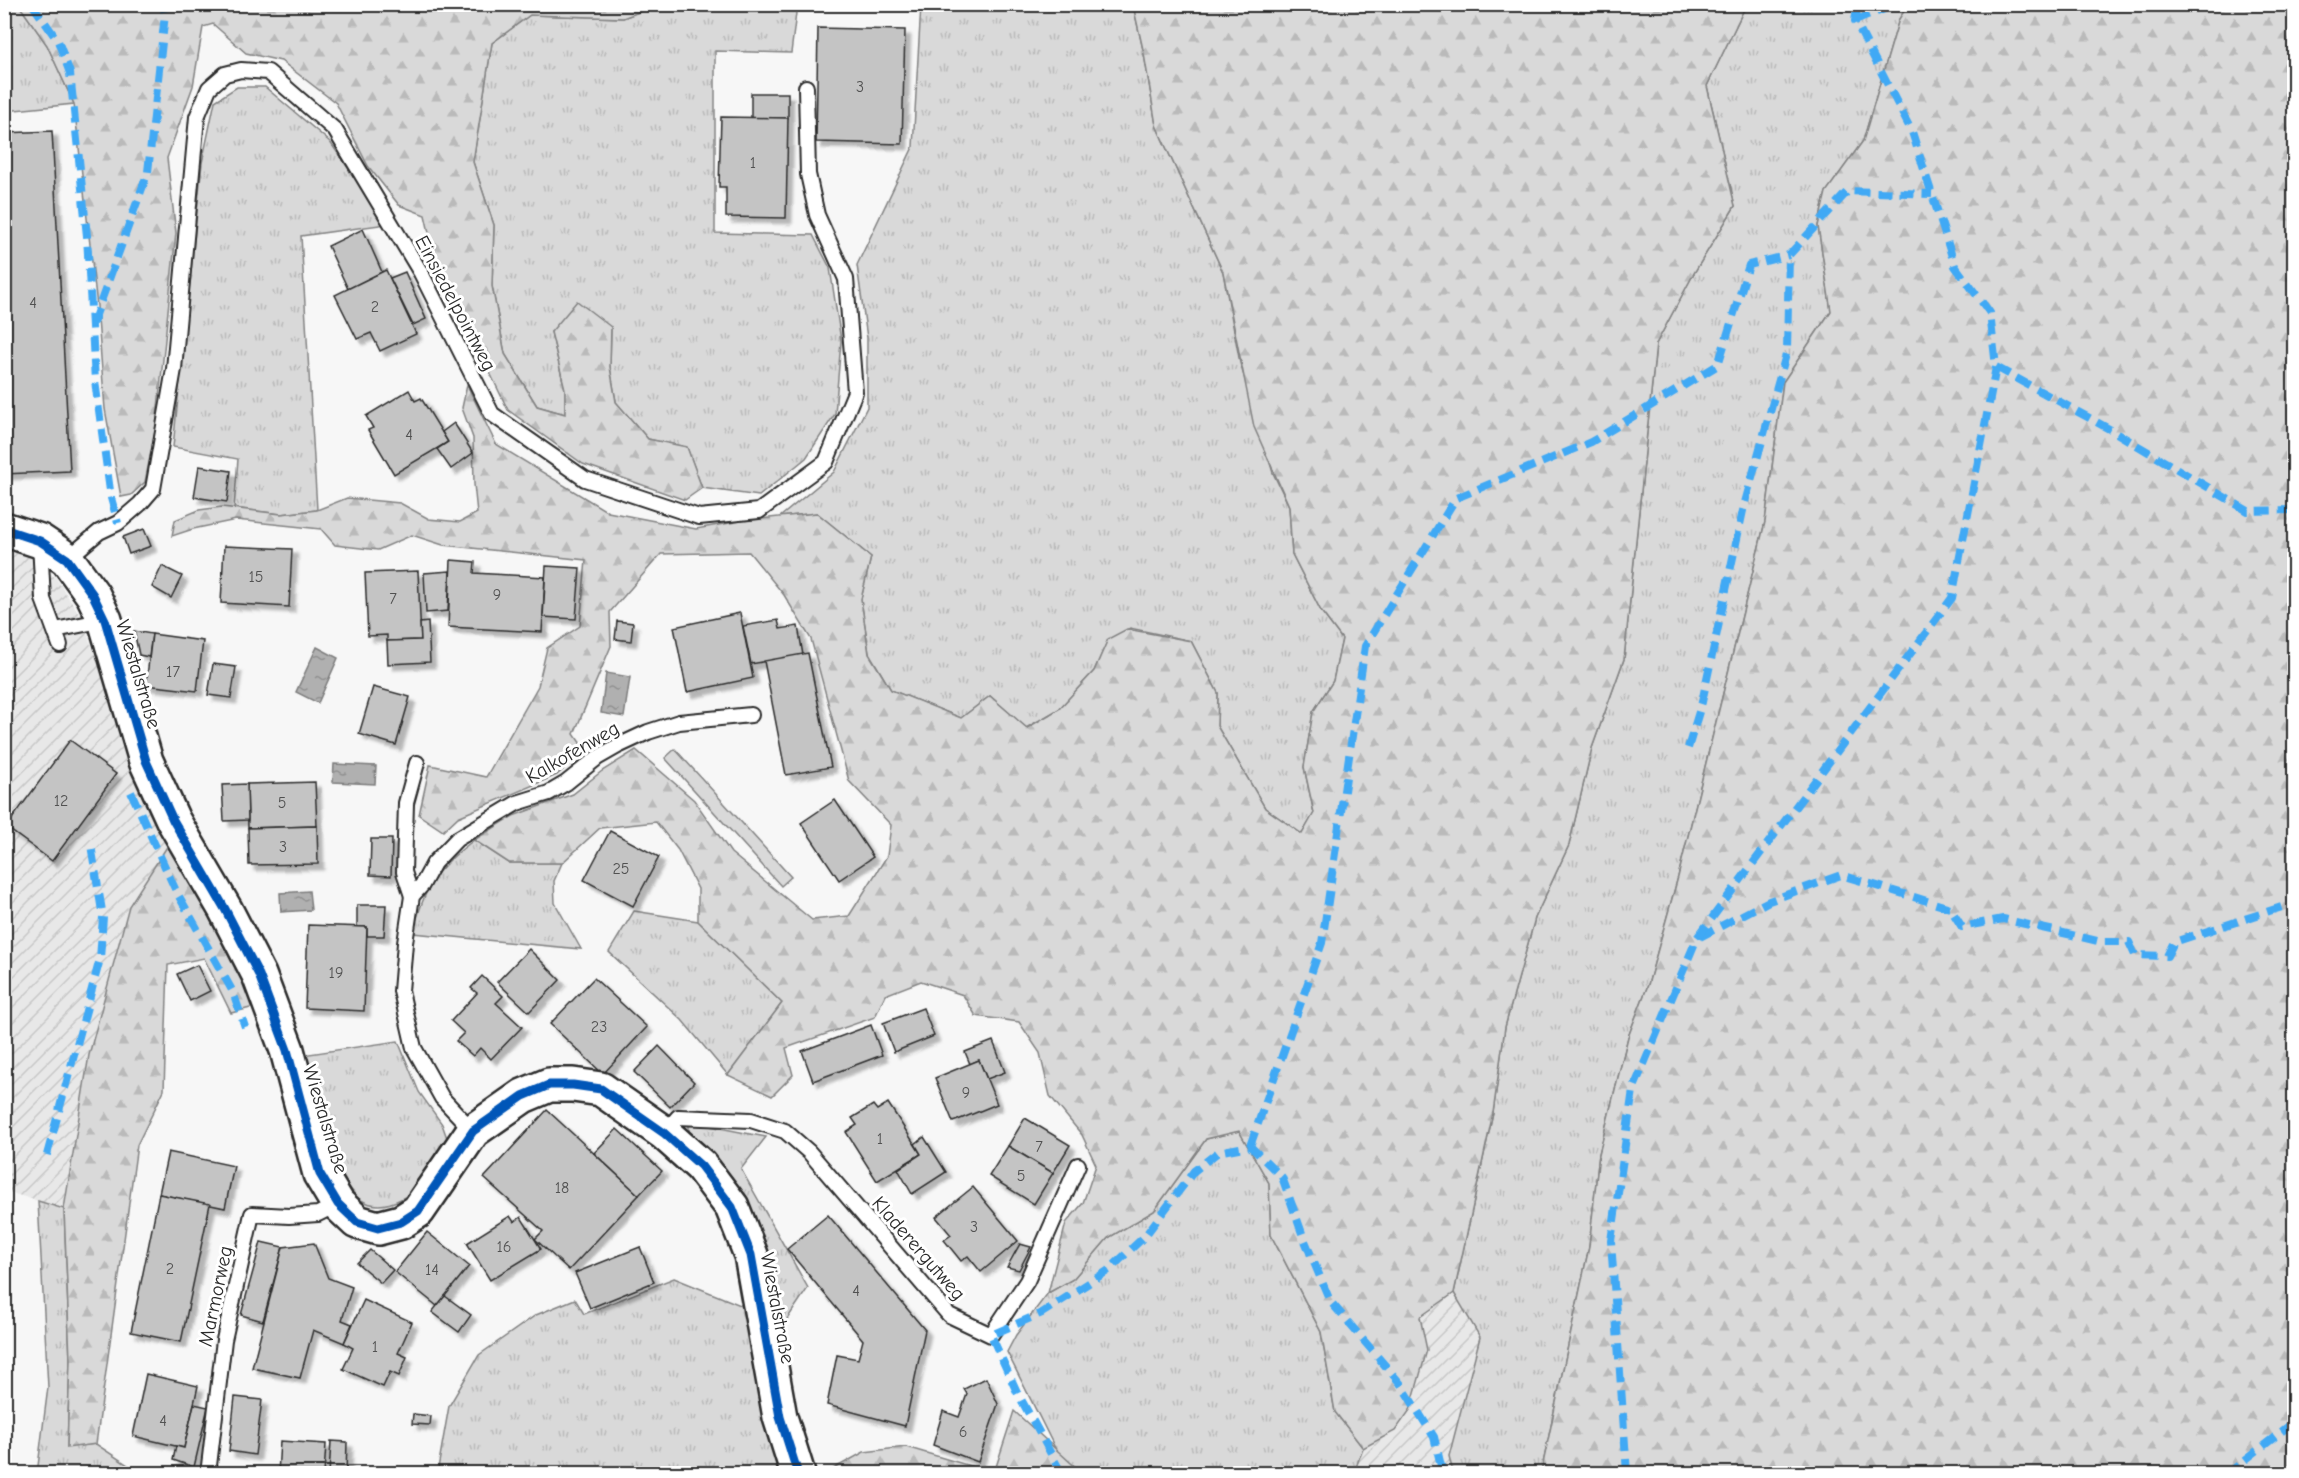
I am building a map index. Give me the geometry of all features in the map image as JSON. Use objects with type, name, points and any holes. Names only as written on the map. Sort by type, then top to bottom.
[{"type":"street","name":"Wiestalstraße","points":[[4,529],[40,541],[67,559],[93,595],[105,620],[146,761],[173,820],[225,909],[259,975],[287,1050],[320,1174],[338,1204],[357,1222],[378,1228],[400,1222],[418,1211],[472,1131],[523,1095],[549,1085],[573,1085],[601,1089],[664,1133],[701,1166],[732,1207],[751,1255],[780,1417],[798,1473]]},
{"type":"lane","name":"Einsiedelpointweg","points":[[67,559],[99,532],[118,523],[141,504],[153,489],[174,369],[197,117],[209,88],[225,74],[241,70],[268,72],[335,130],[421,273],[492,414],[585,479],[699,517],[759,511],[826,462],[855,392],[846,279],[817,215],[808,174],[806,87]]},
{"type":"lane","points":[[40,541],[43,599],[60,645]]},
{"type":"lane","points":[[54,630],[105,620]]},
{"type":"lane","name":"Kalkofenweg","points":[[412,896],[422,885],[434,863],[457,839],[517,803],[549,793],[566,783],[597,758],[618,746],[648,732],[679,722],[751,715]]},
{"type":"lane","name":"Kalkofenweg","points":[[417,762],[406,803],[404,872],[412,896],[401,991],[414,1048],[442,1098],[472,1131]]},
{"type":"lane","name":"Kladerergutweg","points":[[664,1133],[678,1117],[751,1120],[785,1131],[809,1152],[950,1315],[991,1335],[1027,1281],[1078,1165]]},
{"type":"lane","name":"Marmorweg","points":[[208,1473],[224,1340],[252,1215],[318,1214],[338,1204]]},
{"type":"shaded area","points":[[5,547],[26,555],[56,578],[81,617],[108,690],[122,748],[170,842],[129,906],[89,1055],[64,1209],[5,1191]]},
{"type":"shaded area","points":[[1454,1293],[1480,1337],[1449,1456],[1453,1473],[1354,1474],[1363,1448],[1395,1431],[1427,1351],[1420,1317]]},
{"type":"green space","points":[[5,5],[19,5],[47,45],[74,104],[5,111]]},
{"type":"green space","points":[[19,5],[657,5],[623,18],[530,15],[492,43],[473,162],[494,225],[492,286],[505,354],[537,406],[565,414],[565,389],[551,332],[577,301],[611,327],[610,367],[616,402],[648,439],[687,447],[702,488],[685,500],[583,464],[508,410],[464,319],[439,276],[425,215],[399,205],[368,166],[336,103],[281,61],[246,53],[213,24],[203,27],[193,86],[167,158],[176,233],[156,427],[145,482],[131,495],[121,497],[105,409],[97,306],[74,104],[47,45]]},
{"type":"green space","points":[[657,5],[797,5],[791,53],[715,51],[715,233],[813,235],[830,268],[841,341],[835,414],[806,458],[759,496],[702,488],[687,448],[648,439],[616,402],[610,367],[611,327],[551,332],[565,389],[565,414],[537,406],[505,354],[492,286],[494,225],[473,162],[492,43],[530,15],[623,18]]},
{"type":"green space","points":[[921,5],[1133,5],[1156,125],[1223,272],[1240,363],[1273,473],[1289,506],[1292,554],[1321,611],[1342,639],[1333,681],[1313,712],[1304,767],[1314,813],[1302,834],[1265,808],[1217,726],[1218,693],[1191,641],[1130,628],[1108,640],[1094,671],[1059,709],[1026,728],[990,696],[961,718],[891,690],[869,653],[861,599],[871,557],[817,513],[780,517],[834,472],[867,407],[867,338],[857,265],[913,147]]},
{"type":"green space","points":[[1133,5],[1746,5],[1707,86],[1735,206],[1694,273],[1656,344],[1624,659],[1592,748],[1569,845],[1535,918],[1505,1027],[1493,1113],[1454,1293],[1420,1317],[1427,1350],[1410,1410],[1395,1431],[1363,1448],[1335,1412],[1321,1332],[1271,1235],[1269,1183],[1239,1131],[1206,1139],[1154,1211],[1108,1238],[1073,1279],[1048,1293],[1066,1223],[1083,1203],[1096,1165],[1082,1135],[1050,1096],[1040,1053],[1019,1022],[976,1016],[963,995],[921,981],[885,995],[875,1017],[786,1048],[793,1075],[772,1096],[728,1075],[782,1003],[698,921],[698,889],[678,850],[656,822],[600,828],[562,863],[509,863],[474,840],[513,816],[573,794],[602,771],[636,750],[694,800],[731,853],[812,920],[849,916],[887,856],[891,825],[849,781],[811,639],[784,595],[749,552],[661,554],[610,612],[611,646],[574,734],[585,750],[557,775],[458,817],[443,831],[419,815],[430,765],[486,777],[538,686],[547,648],[580,626],[586,560],[443,545],[412,535],[378,550],[335,545],[321,529],[236,520],[172,536],[175,520],[199,510],[222,507],[281,514],[317,510],[347,498],[400,503],[429,519],[460,522],[477,513],[473,438],[462,408],[467,385],[496,444],[608,512],[696,529],[741,521],[817,513],[871,557],[861,599],[869,654],[891,690],[961,718],[990,696],[1027,728],[1059,709],[1094,671],[1108,639],[1127,629],[1191,641],[1218,693],[1217,726],[1265,808],[1302,834],[1314,813],[1304,767],[1313,712],[1333,681],[1342,639],[1321,611],[1292,554],[1289,506],[1254,427],[1223,272],[1156,125]]},
{"type":"green space","points":[[1746,5],[1908,5],[1899,19],[1863,141],[1826,192],[1818,226],[1831,311],[1783,382],[1765,522],[1678,877],[1648,985],[1628,1037],[1599,1154],[1589,1247],[1541,1473],[1453,1473],[1449,1456],[1480,1337],[1454,1293],[1493,1113],[1505,1027],[1535,918],[1569,845],[1592,748],[1624,659],[1656,344],[1694,273],[1735,206],[1707,86]]},
{"type":"green space","points":[[1908,5],[2294,5],[2294,1473],[1541,1473],[1589,1247],[1599,1154],[1628,1037],[1648,985],[1678,877],[1765,522],[1783,382],[1831,311],[1818,226],[1826,192],[1863,141],[1899,19]]},
{"type":"green space","points":[[237,87],[265,87],[330,142],[387,224],[301,236],[317,510],[281,514],[234,508],[238,459],[173,447],[202,163],[215,101]]},
{"type":"green space","points":[[675,749],[791,877],[781,886],[665,758]]},
{"type":"green space","points":[[474,840],[509,863],[562,863],[554,881],[555,903],[581,949],[413,933],[422,902],[433,879],[450,860]]},
{"type":"green space","points":[[170,842],[258,1006],[231,1013],[204,958],[168,965],[164,1090],[137,1145],[96,1444],[67,1448],[70,1360],[64,1209],[89,1055],[129,906]]},
{"type":"green space","points":[[634,911],[698,921],[782,1003],[728,1075],[682,1020],[609,952]]},
{"type":"green space","points":[[398,1041],[419,1092],[442,1124],[447,1138],[436,1165],[411,1192],[392,1203],[371,1204],[361,1200],[351,1190],[342,1175],[325,1133],[302,1055]]},
{"type":"green space","points":[[694,1123],[766,1137],[741,1169],[808,1288],[775,1337],[748,1204],[730,1175],[689,1133],[689,1126]]},
{"type":"green space","points":[[1239,1131],[1269,1183],[1271,1235],[1321,1332],[1335,1412],[1363,1448],[1354,1473],[1082,1473],[1057,1452],[1007,1352],[1016,1335],[1048,1293],[1073,1279],[1108,1238],[1154,1211],[1206,1139]]},
{"type":"green space","points":[[38,1201],[64,1209],[70,1360],[67,1447],[96,1444],[134,1469],[136,1473],[37,1474],[48,1387]]},
{"type":"green space","points":[[674,1278],[743,1306],[783,1473],[437,1474],[449,1406],[479,1355],[536,1315],[575,1299],[584,1314]]},
{"type":"green space","points":[[1014,1411],[1082,1473],[994,1473]]},
{"type":"green space","points":[[906,1447],[994,1473],[826,1473],[864,1452]]},
{"type":"water","points":[[317,647],[338,658],[318,703],[296,692]]},
{"type":"water","points":[[606,673],[630,677],[624,717],[601,713]]},
{"type":"water","points":[[334,764],[376,766],[375,784],[333,782]]},
{"type":"water","points":[[309,891],[311,910],[281,912],[280,893]]},
{"type":"building","points":[[818,28],[905,30],[902,144],[816,142]]},
{"type":"building","points":[[751,93],[788,93],[788,118],[751,118]]},
{"type":"building","points":[[721,117],[788,118],[786,218],[726,217],[726,187],[719,187]]},
{"type":"building","points":[[52,131],[70,471],[4,474],[4,133]]},
{"type":"building","points":[[363,229],[382,272],[348,289],[328,246]]},
{"type":"building","points":[[386,270],[416,334],[380,351],[371,333],[357,339],[335,295]]},
{"type":"building","points":[[405,272],[426,319],[413,325],[390,278]]},
{"type":"building","points":[[409,390],[415,401],[421,398],[448,442],[394,474],[368,430],[373,428],[366,416]]},
{"type":"building","points":[[454,423],[473,453],[451,469],[437,449],[448,442],[442,432]]},
{"type":"building","points":[[199,466],[231,471],[227,502],[194,497]]},
{"type":"building","points":[[144,529],[151,546],[129,554],[123,537]]},
{"type":"building","points":[[224,546],[292,549],[289,607],[221,603]]},
{"type":"building","points":[[451,560],[475,562],[474,573],[545,577],[542,632],[448,627]]},
{"type":"building","points":[[162,566],[182,576],[171,598],[152,587]]},
{"type":"building","points":[[546,566],[580,568],[576,619],[543,617]]},
{"type":"building","points":[[418,571],[421,640],[387,641],[387,635],[368,636],[365,573]]},
{"type":"building","points":[[450,571],[448,611],[426,613],[424,573]]},
{"type":"building","points":[[740,613],[753,678],[687,692],[674,627]]},
{"type":"building","points":[[778,620],[780,629],[798,626],[803,655],[751,664],[743,626]]},
{"type":"building","points":[[617,621],[633,623],[631,641],[615,639]]},
{"type":"building","points":[[428,622],[430,662],[388,664],[387,641],[421,640],[420,623]]},
{"type":"building","points":[[134,631],[152,634],[149,657],[139,655]]},
{"type":"building","points":[[152,634],[203,641],[197,691],[146,685]]},
{"type":"building","points":[[808,653],[831,767],[786,775],[764,661]]},
{"type":"building","points":[[213,664],[236,667],[231,698],[208,695]]},
{"type":"building","points":[[373,687],[410,697],[396,745],[359,734]]},
{"type":"building","points":[[70,740],[116,774],[52,861],[6,827]]},
{"type":"building","points":[[315,782],[317,826],[248,828],[247,784]]},
{"type":"building","points":[[247,784],[248,820],[224,821],[222,785]]},
{"type":"building","points":[[835,800],[873,857],[839,880],[801,823]]},
{"type":"building","points":[[317,826],[318,864],[249,865],[248,828]]},
{"type":"building","points":[[610,831],[659,857],[633,906],[584,880]]},
{"type":"building","points":[[371,839],[392,839],[391,876],[370,875]]},
{"type":"building","points":[[357,905],[386,905],[384,936],[367,936],[367,927],[357,927]]},
{"type":"building","points":[[308,925],[367,927],[364,1011],[305,1008]]},
{"type":"building","points":[[529,949],[560,980],[529,1012],[497,982]]},
{"type":"building","points":[[197,965],[210,991],[190,1001],[177,974]]},
{"type":"building","points":[[482,976],[503,996],[496,1003],[522,1027],[491,1059],[480,1048],[473,1056],[456,1041],[464,1033],[451,1021],[477,993],[471,988]]},
{"type":"building","points":[[594,978],[647,1027],[603,1074],[550,1024]]},
{"type":"building","points":[[923,1008],[934,1036],[894,1052],[883,1023]]},
{"type":"building","points":[[871,1025],[882,1055],[813,1081],[802,1051]]},
{"type":"building","points":[[993,1041],[1005,1072],[987,1079],[979,1060],[970,1064],[965,1052]]},
{"type":"building","points":[[659,1046],[694,1082],[670,1107],[634,1072]]},
{"type":"building","points":[[979,1060],[997,1104],[953,1122],[935,1078]]},
{"type":"building","points":[[888,1103],[921,1154],[877,1181],[846,1132],[857,1125],[852,1118],[873,1105],[877,1110]]},
{"type":"building","points":[[547,1110],[639,1195],[569,1270],[535,1239],[543,1231],[484,1178]]},
{"type":"building","points":[[1025,1118],[1070,1145],[1053,1173],[1008,1146]]},
{"type":"building","points":[[617,1129],[662,1171],[639,1195],[594,1153]]},
{"type":"building","points":[[924,1137],[946,1172],[912,1194],[898,1169],[921,1154],[915,1144]]},
{"type":"building","points":[[1008,1146],[1053,1173],[1034,1204],[989,1176]]},
{"type":"building","points":[[168,1152],[234,1166],[225,1208],[159,1194]]},
{"type":"building","points":[[973,1187],[1018,1241],[981,1272],[968,1256],[961,1261],[944,1240],[951,1235],[936,1217]]},
{"type":"building","points":[[159,1194],[210,1204],[181,1342],[131,1332]]},
{"type":"building","points":[[828,1215],[925,1330],[905,1426],[827,1405],[837,1355],[858,1359],[863,1340],[787,1249]]},
{"type":"building","points":[[510,1216],[514,1222],[521,1217],[541,1249],[490,1280],[467,1243]]},
{"type":"building","points":[[427,1232],[469,1266],[437,1306],[395,1272]]},
{"type":"building","points":[[261,1242],[283,1247],[263,1321],[241,1315]]},
{"type":"building","points":[[314,1243],[328,1278],[352,1287],[342,1320],[352,1324],[344,1343],[313,1330],[300,1378],[252,1368],[283,1247]]},
{"type":"building","points":[[1020,1244],[1031,1247],[1019,1270],[1007,1267]]},
{"type":"building","points":[[640,1247],[654,1282],[590,1308],[575,1273]]},
{"type":"building","points":[[370,1250],[393,1270],[381,1283],[357,1263]]},
{"type":"building","points":[[445,1296],[471,1315],[459,1332],[432,1312]]},
{"type":"building","points":[[364,1300],[412,1322],[398,1353],[407,1357],[399,1376],[390,1372],[383,1387],[343,1369],[353,1348],[344,1343]]},
{"type":"building","points":[[146,1374],[198,1386],[184,1448],[133,1436]]},
{"type":"building","points":[[986,1378],[998,1404],[978,1462],[933,1445],[943,1411],[959,1417],[967,1394],[964,1389]]},
{"type":"building","points":[[235,1397],[262,1400],[255,1455],[229,1451]]},
{"type":"building","points":[[194,1404],[208,1407],[194,1467],[173,1460],[176,1446],[184,1448]]},
{"type":"building","points":[[413,1414],[431,1416],[430,1425],[412,1424]]},
{"type":"building","points":[[280,1441],[326,1444],[324,1474],[278,1474]]},
{"type":"building","points":[[331,1441],[347,1442],[346,1474],[329,1474]]},
{"type":"marked path","points":[[32,4],[58,41],[70,73],[87,236],[95,381],[111,498],[118,523]]},
{"type":"marked path","points":[[93,323],[148,172],[165,14],[163,4]]},
{"type":"marked path","points":[[1627,1474],[1611,1241],[1633,1090],[1697,938],[1952,598],[1996,367],[1990,313],[1955,266],[1912,132],[1855,21],[1858,4]]},
{"type":"marked path","points":[[1855,21],[1896,4]]},
{"type":"marked path","points":[[1688,748],[1702,702],[1744,506],[1787,351],[1789,255],[1848,191],[1932,194]]},
{"type":"marked path","points":[[1250,1146],[1322,943],[1365,646],[1456,498],[1591,442],[1718,365],[1749,265],[1789,255]]},
{"type":"marked path","points":[[1996,367],[2113,431],[2248,511],[2294,510]]},
{"type":"marked path","points":[[131,792],[176,891],[233,992],[245,1027]]},
{"type":"marked path","points":[[47,1155],[100,959],[103,917],[91,845]]},
{"type":"marked path","points":[[1700,937],[1769,901],[1841,875],[1950,908],[1962,927],[2003,919],[2102,942],[2129,942],[2135,955],[2167,956],[2174,942],[2294,903]]},
{"type":"marked path","points":[[1062,1474],[1017,1392],[991,1335],[1042,1313],[1109,1270],[1145,1236],[1194,1171],[1218,1152],[1250,1146],[1282,1177],[1330,1301],[1400,1383],[1434,1437],[1443,1474]]},
{"type":"marked path","points":[[4,1347],[4,1372]]},
{"type":"marked path","points":[[2227,1474],[2294,1422]]},
{"type":"cycle path","points":[[4,529],[40,541],[67,559],[93,595],[105,620],[146,761],[173,820],[225,909],[259,975],[287,1050],[320,1174],[338,1204],[357,1222],[378,1228],[401,1222],[418,1211],[473,1131],[523,1096],[549,1085],[573,1085],[601,1089],[664,1133],[701,1166],[732,1207],[751,1255],[780,1417],[798,1474]]}]
